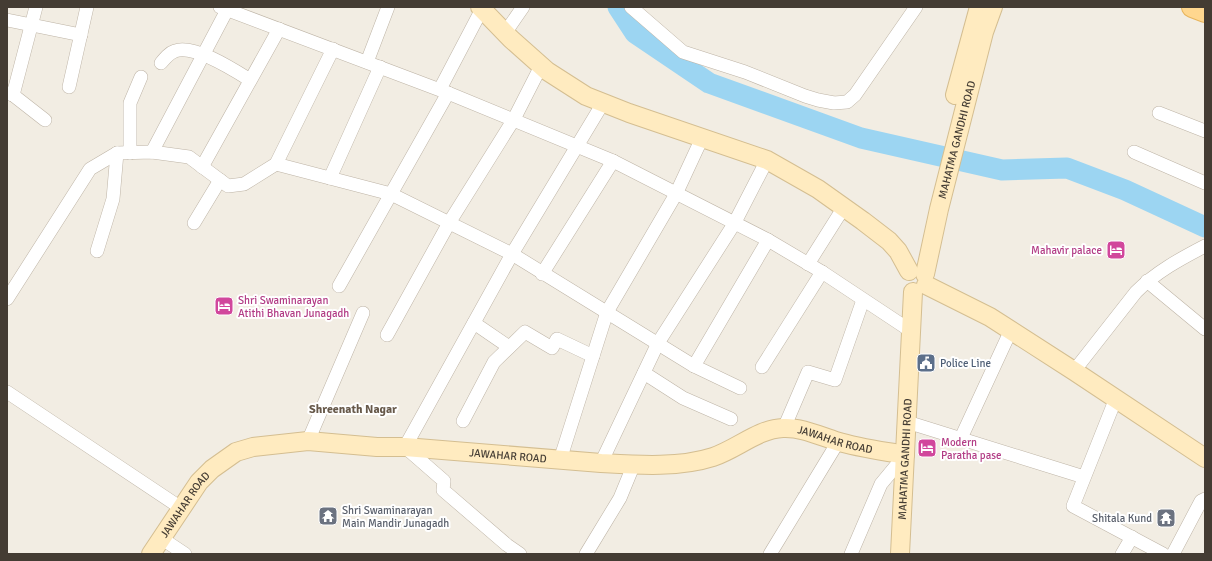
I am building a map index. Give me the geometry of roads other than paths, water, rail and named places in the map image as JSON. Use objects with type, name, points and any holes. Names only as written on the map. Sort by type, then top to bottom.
[{"type":"main road","name":"MAHATMA GANDHI ROAD","points":[[900,554],[911,331],[917,278],[933,207],[979,29],[979,7]]},
{"type":"main road","name":"MAHATMA GANDHI ROAD","points":[[979,29],[993,7]]},
{"type":"main road","points":[[1193,7],[1205,12]]},
{"type":"main road","points":[[481,8],[504,33],[546,71],[586,96],[629,114],[767,160],[818,189],[889,241],[917,278],[990,317],[1011,330],[1074,370],[1205,458]]},
{"type":"main road","name":"JAWAHAR ROAD","points":[[151,554],[199,482],[212,469],[236,452],[253,447],[308,441],[377,447],[405,447],[601,463],[634,464],[696,462],[715,456],[768,430],[784,428],[798,429],[838,442],[905,455]]},
{"type":"street","points":[[36,7],[32,25],[10,94],[45,120]]},
{"type":"street","points":[[70,87],[87,7]]},
{"type":"street","points":[[367,62],[388,7]]},
{"type":"street","points":[[504,33],[523,7]]},
{"type":"street","points":[[631,7],[682,52],[745,72],[805,96],[834,103],[847,102],[855,95],[916,7]]},
{"type":"street","points":[[152,152],[203,55],[224,8],[444,91],[613,161],[768,240],[822,272],[911,331]]},
{"type":"street","points":[[339,286],[391,194],[444,91],[481,8]]},
{"type":"street","points":[[7,20],[81,35]]},
{"type":"street","points":[[202,167],[279,29]]},
{"type":"street","points":[[7,299],[90,169],[117,154],[152,152],[189,157],[228,186],[244,184],[276,164],[332,49]]},
{"type":"street","points":[[161,63],[166,56],[174,51],[180,50],[203,55],[222,63],[250,80]]},
{"type":"street","points":[[386,335],[449,223],[514,119],[541,66]]},
{"type":"street","points":[[330,178],[380,67]]},
{"type":"street","points":[[130,153],[130,103],[141,77]]},
{"type":"street","points":[[520,554],[507,550],[442,490],[444,481],[405,447],[512,254],[603,103]]},
{"type":"street","points":[[1159,112],[1205,131]]},
{"type":"street","points":[[560,460],[607,312],[676,194],[702,138]]},
{"type":"street","points":[[1134,152],[1205,183]]},
{"type":"street","points":[[97,251],[113,199],[117,154]]},
{"type":"street","points":[[601,463],[658,343],[734,224],[767,160]]},
{"type":"street","points":[[542,274],[613,161]]},
{"type":"street","points":[[276,164],[391,194],[512,254],[542,274],[694,366],[740,388]]},
{"type":"street","points":[[194,223],[220,180]]},
{"type":"street","points":[[808,264],[844,207]]},
{"type":"street","points":[[694,366],[768,240]]},
{"type":"street","points":[[1074,370],[1136,292],[1147,281],[1175,261],[1205,246]]},
{"type":"street","points":[[762,367],[822,272]]},
{"type":"street","points":[[1147,281],[1205,329]]},
{"type":"street","points":[[784,428],[808,372],[834,380],[863,300]]},
{"type":"street","points":[[308,441],[363,312]]},
{"type":"street","points":[[474,323],[509,347]]},
{"type":"street","points":[[961,438],[1011,330]]},
{"type":"street","points":[[463,421],[494,362],[525,332],[552,348],[557,339],[593,356]]},
{"type":"street","points":[[644,374],[682,398],[731,419]]},
{"type":"street","points":[[7,392],[181,508]]},
{"type":"street","points":[[1116,398],[1073,506],[1163,554]]},
{"type":"street","points":[[907,422],[1084,477]]},
{"type":"street","points":[[770,554],[838,442]]},
{"type":"street","points":[[851,554],[882,484],[905,455]]},
{"type":"street","points":[[586,554],[620,498],[634,464]]},
{"type":"street","points":[[1173,554],[1201,501],[1205,499]]},
{"type":"street","points":[[1122,554],[1132,537]]},
{"type":"street","points":[[161,538],[185,554]]},
{"type":"waterway","points":[[618,7],[635,33],[709,83],[861,138],[1002,170],[1067,168],[1125,190],[1205,227]]},
{"type":"place","name":"Mahavir palace","points":[[1116,250]]},
{"type":"place","name":"Shri Swaminarayan Atithi Bhavan Junagadh","points":[[224,306]]},
{"type":"place","name":"Police Line","points":[[926,363]]},
{"type":"place","name":"Modern Paratha pase","points":[[927,448]]},
{"type":"place","name":"Shri Swaminarayan Main Mandir Junagadh","points":[[328,516]]},
{"type":"place","name":"Shitala Kund","points":[[1166,518]]},
{"type":"district","name":"Shreenath Nagar","points":[[353,409]]}]
